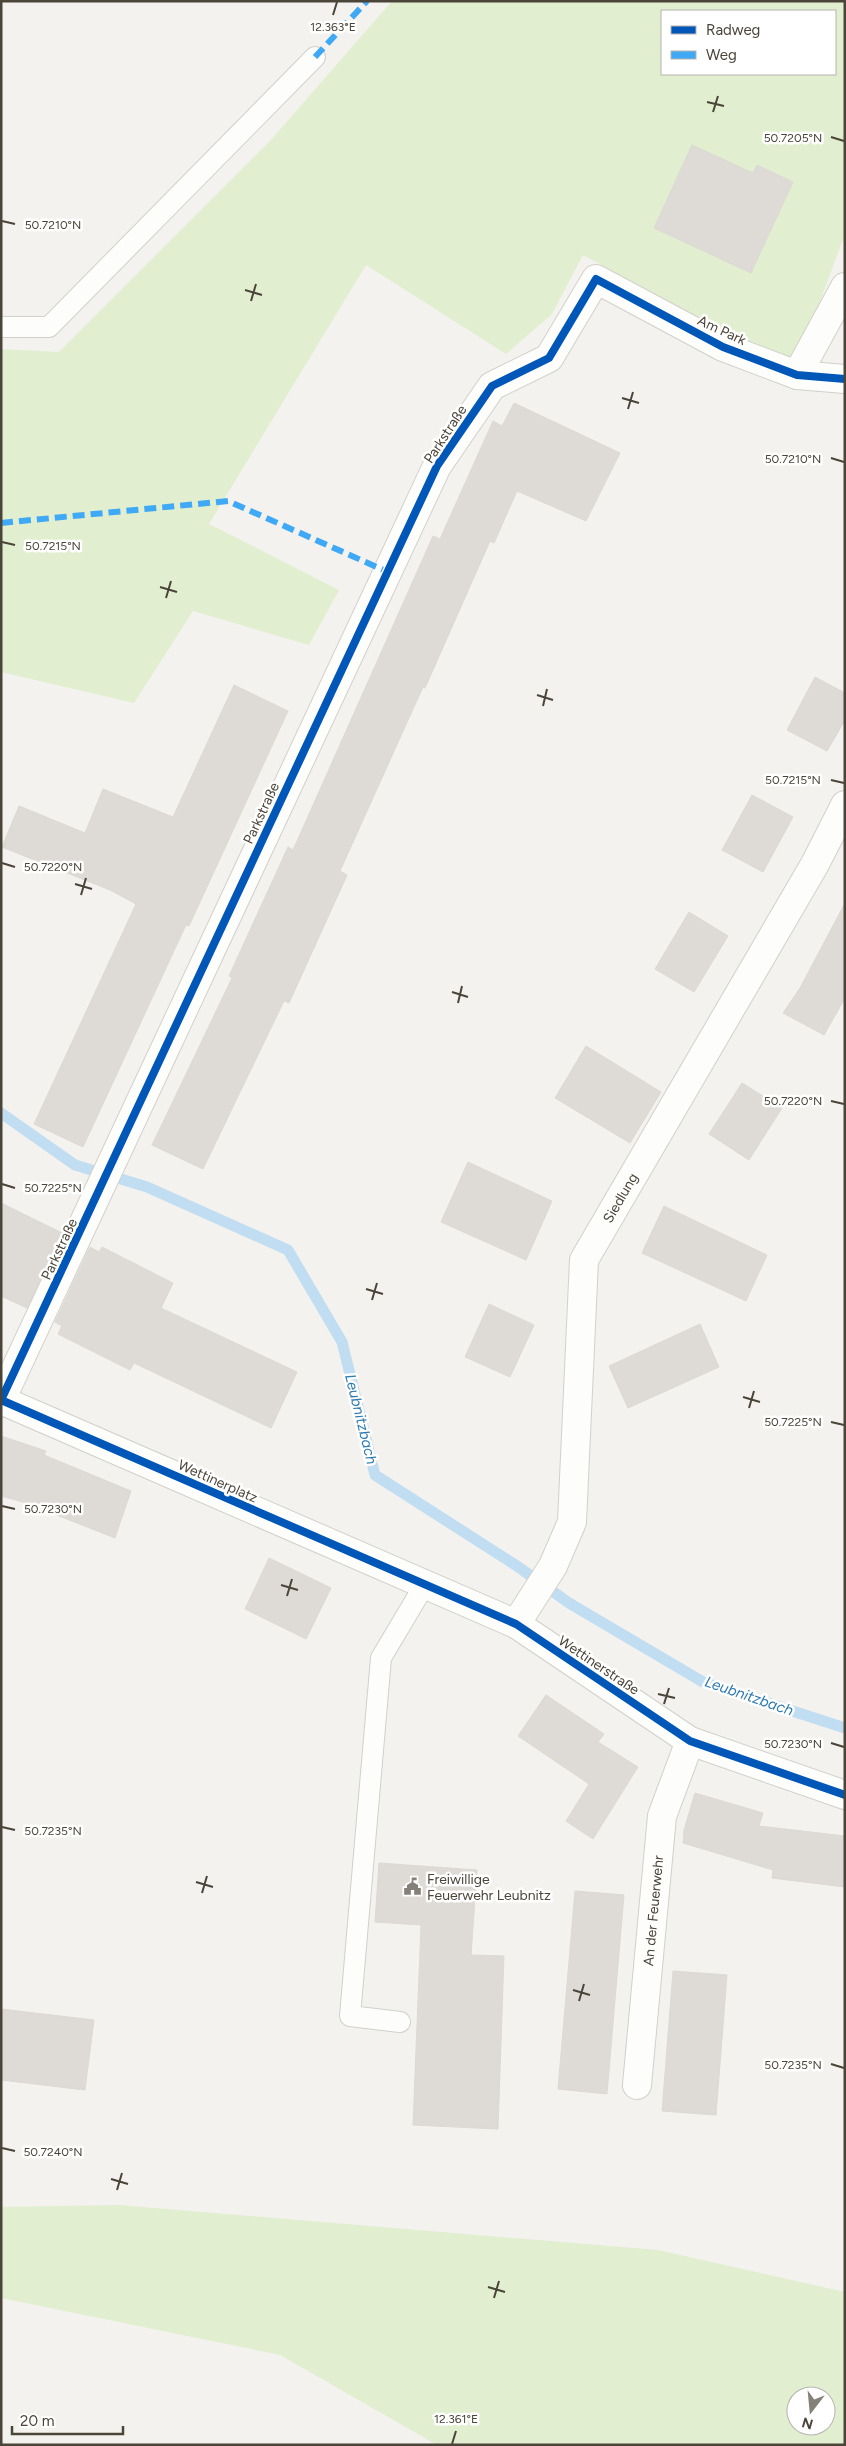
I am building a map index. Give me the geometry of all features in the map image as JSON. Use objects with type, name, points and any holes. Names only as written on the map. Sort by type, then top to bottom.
[{"type":"street","name":"Am Park","points":[[596,279],[723,346],[797,375],[845,379]]},
{"type":"street","name":"Parkstraße","points":[[1,1400],[437,466],[492,386],[549,358],[596,279]]},
{"type":"street","points":[[797,375],[845,287]]},
{"type":"street","name":"Siedlung","points":[[522,1614],[553,1566],[572,1522],[584,1260],[815,864],[845,805]]},
{"type":"street","name":"Wettinerplatz","points":[[1,1400],[425,1584]]},
{"type":"street","name":"Wettinerstraße","points":[[425,1584],[522,1614],[690,1741],[845,1795]]},
{"type":"street","name":"An der Feuerwehr","points":[[637,2085],[662,1816],[690,1741]]},
{"type":"lane","points":[[1,327],[49,327],[315,56]]},
{"type":"lane","points":[[400,2022],[350,2016],[381,1658],[425,1584]]},
{"type":"green space","points":[[392,1],[845,1],[845,234],[798,361],[735,337],[583,255],[552,314],[506,354],[366,265],[209,524],[339,590],[309,645],[193,611],[134,703],[1,672],[1,349],[59,352],[270,141]]},
{"type":"green space","points":[[119,2205],[658,2250],[845,2292],[845,2445],[437,2445],[280,2355],[1,2298],[1,2207]]},
{"type":"building","points":[[692,145],[753,173],[757,165],[793,182],[751,273],[654,228]]},
{"type":"building","points":[[514,403],[620,453],[586,521],[517,491],[494,543],[490,541],[425,688],[423,687],[340,871],[347,875],[289,1003],[284,1001],[203,1169],[152,1145],[232,978],[229,976],[288,847],[293,850],[433,536],[440,539],[493,421],[502,426]]},
{"type":"building","points":[[815,677],[845,693],[845,720],[827,751],[787,730]]},
{"type":"building","points":[[234,685],[288,711],[189,926],[186,925],[83,1147],[34,1124],[136,904],[110,890],[2,847],[19,806],[85,833],[103,789],[173,817]]},
{"type":"building","points":[[752,795],[793,817],[763,872],[722,850]]},
{"type":"building","points":[[845,903],[845,998],[824,1035],[783,1013],[800,988]]},
{"type":"building","points":[[689,912],[728,936],[694,992],[655,969]]},
{"type":"building","points":[[586,1046],[661,1092],[630,1143],[555,1098]]},
{"type":"building","points":[[742,1083],[782,1108],[749,1160],[709,1134]]},
{"type":"building","points":[[468,1162],[552,1201],[526,1260],[441,1222]]},
{"type":"building","points":[[1,1203],[62,1233],[27,1308],[1,1296]]},
{"type":"building","points":[[664,1206],[767,1255],[746,1301],[642,1253]]},
{"type":"building","points":[[90,1247],[99,1252],[102,1247],[173,1283],[161,1308],[297,1372],[271,1428],[134,1363],[130,1370],[58,1334],[62,1326],[55,1322]]},
{"type":"building","points":[[489,1304],[534,1325],[510,1377],[465,1357]]},
{"type":"building","points":[[700,1324],[719,1367],[628,1408],[609,1366]]},
{"type":"building","points":[[1,1436],[46,1451],[44,1455],[131,1491],[115,1538],[26,1503],[1,1496]]},
{"type":"building","points":[[269,1558],[331,1588],[306,1639],[245,1609]]},
{"type":"building","points":[[546,1695],[604,1734],[598,1742],[638,1767],[593,1839],[566,1821],[589,1784],[518,1736]]},
{"type":"building","points":[[695,1793],[763,1813],[759,1826],[845,1836],[845,1887],[772,1878],[773,1870],[683,1843],[684,1830]]},
{"type":"building","points":[[379,1863],[477,1870],[471,1955],[504,1956],[498,2129],[413,2125],[421,1925],[375,1922]]},
{"type":"building","points":[[575,1891],[624,1895],[607,2094],[558,2089]]},
{"type":"building","points":[[673,1971],[727,1975],[716,2115],[662,2111]]},
{"type":"building","points":[[1,2009],[94,2020],[85,2090],[1,2080]]},
{"type":"waterway","name":"Leubnitzbach","points":[[1,1113],[75,1165],[147,1187],[288,1250],[342,1342],[375,1475],[517,1566],[569,1603],[703,1682],[845,1728]]},
{"type":"marked path","points":[[315,57],[367,1]]},
{"type":"marked path","points":[[1,523],[228,501],[388,572]]},
{"type":"cycle path","points":[[1,1400],[437,466],[492,386],[549,358],[596,279],[723,347],[797,375],[845,379]]},
{"type":"cycle path","points":[[1,1400],[516,1624],[690,1741],[845,1795]]},
{"type":"place","name":"Freiwillige Feuerwehr Leubnitz","points":[[413,1887]]}]
